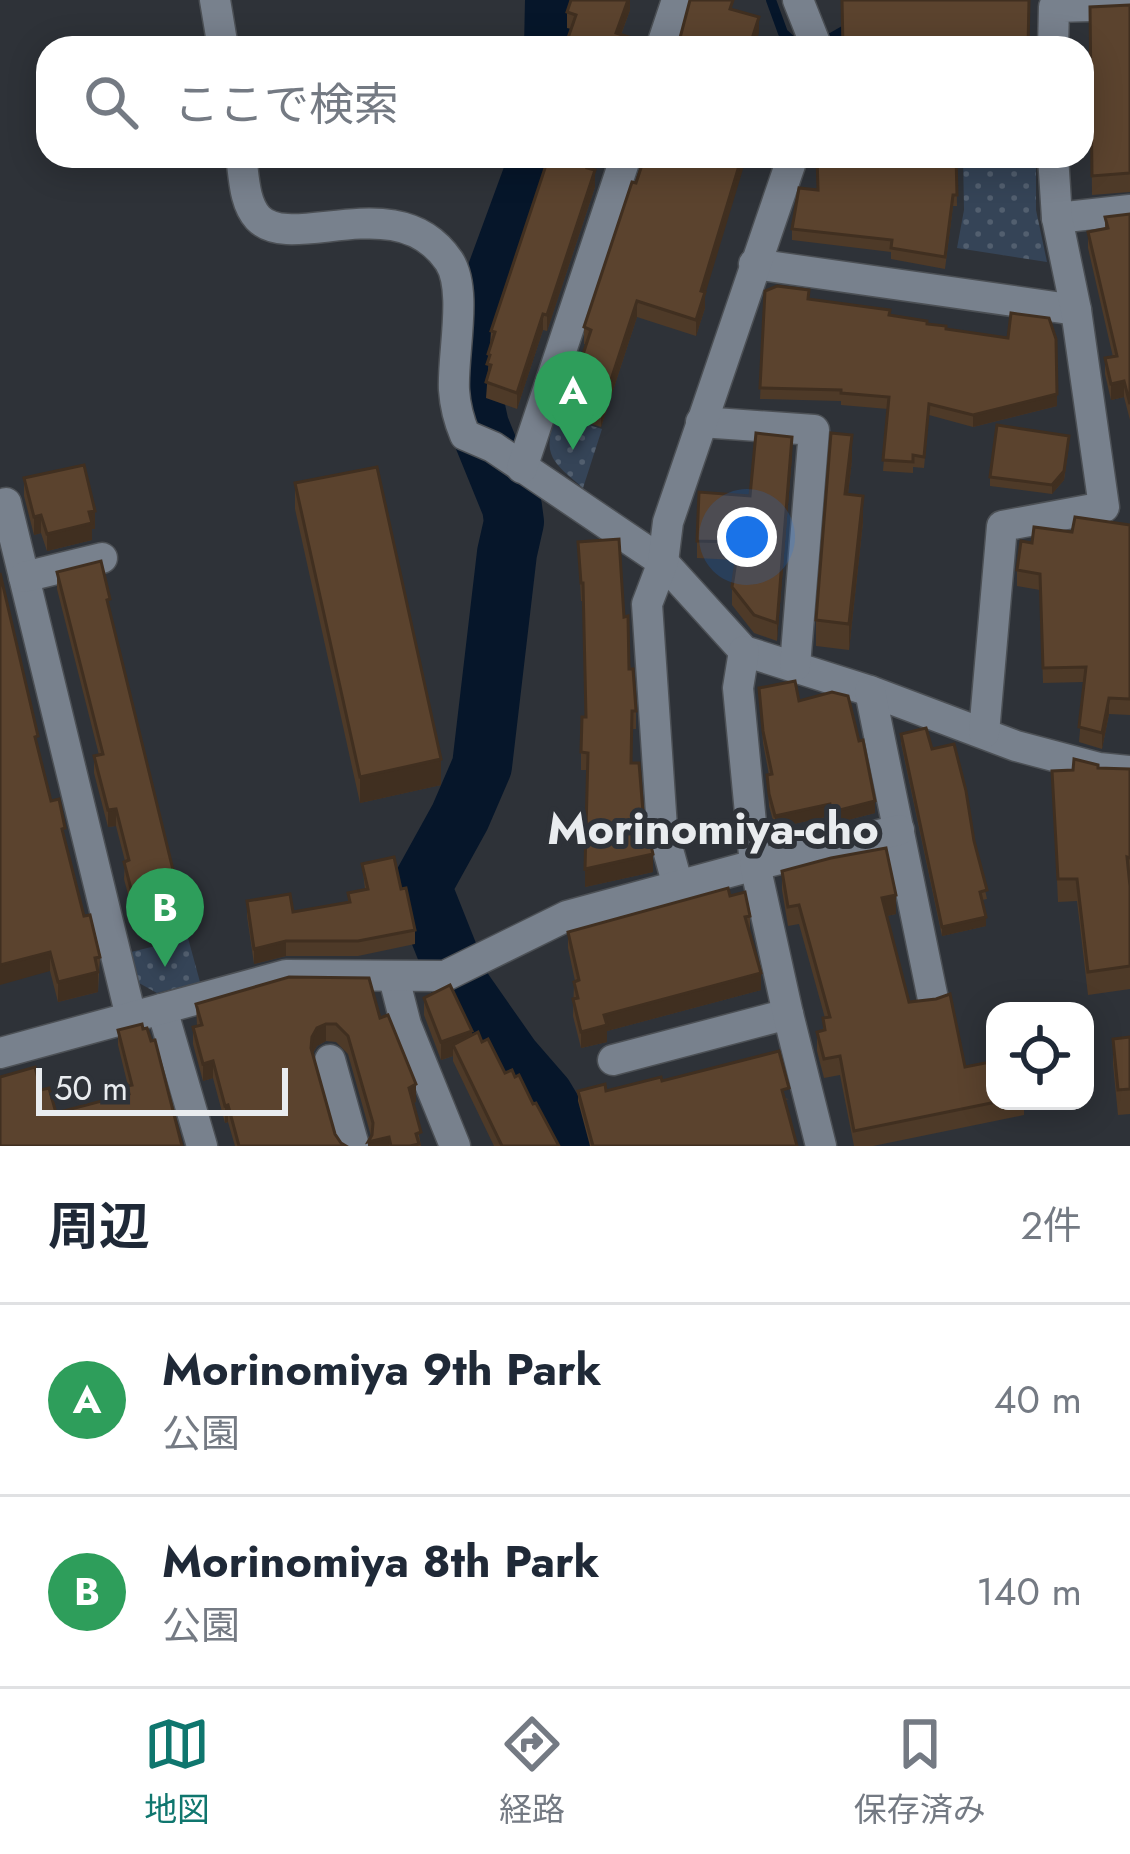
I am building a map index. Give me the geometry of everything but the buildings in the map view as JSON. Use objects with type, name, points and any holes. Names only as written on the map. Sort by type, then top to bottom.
[{"type":"street","points":[[215,0],[221,36]]},
{"type":"street","points":[[666,36],[677,0]]},
{"type":"street","points":[[798,0],[812,36]]},
{"type":"street","points":[[1053,36],[1054,8],[1130,5]]},
{"type":"street","points":[[243,168],[250,206],[269,226],[399,226],[428,240],[452,265],[457,287],[455,400],[462,430],[663,562],[744,651],[1016,746],[1130,771]]},
{"type":"street","points":[[522,468],[622,168]]},
{"type":"street","points":[[678,886],[662,828],[647,604],[663,562],[668,522],[789,168]]},
{"type":"street","points":[[984,733],[1002,526],[1104,507],[1076,310],[1057,218],[1054,168]]},
{"type":"street","points":[[1057,218],[1130,210]]},
{"type":"street","points":[[754,264],[1076,310]]},
{"type":"street","points":[[701,422],[814,430],[795,666]]},
{"type":"street","points":[[6,503],[147,1013],[202,1146]]},
{"type":"street","points":[[24,577],[102,558]]},
{"type":"street","points":[[744,651],[738,688],[754,866],[821,1146]]},
{"type":"street","points":[[871,692],[933,1000]]},
{"type":"street","points":[[0,1053],[286,976],[394,978],[454,972],[567,916],[898,830]]},
{"type":"street","points":[[394,978],[406,1025],[455,1146]]},
{"type":"street","points":[[613,1060],[788,1014]]},
{"type":"street","points":[[330,1060],[354,1146]]},
{"type":"shaded area","points":[[963,168],[1036,168],[1036,210],[1047,262],[957,248],[964,210]]},
{"type":"shaded area","points":[[556,415],[602,429],[583,488],[550,449]]},
{"type":"shaded area","points":[[188,938],[200,982],[157,993],[139,983],[131,952]]},
{"type":"waterway","points":[[554,36],[555,0]]},
{"type":"waterway","points":[[771,0],[786,36]]},
{"type":"waterway","points":[[834,36],[852,26]]},
{"type":"waterway","points":[[536,168],[497,273],[475,360],[472,394],[479,426],[514,522],[482,766],[423,884],[462,989],[544,1097],[573,1146]]},
{"type":"place","name":"Morinomiya 9th Park","points":[[573,450]]},
{"type":"place","name":"Morinomiya 8th Park","points":[[165,967]]},
{"type":"district","name":"Morinomiya-cho","points":[[713,828]]}]
